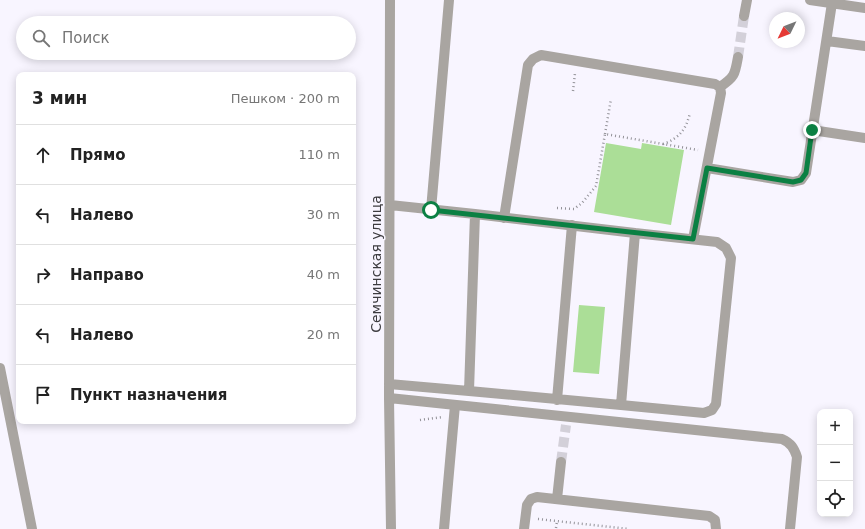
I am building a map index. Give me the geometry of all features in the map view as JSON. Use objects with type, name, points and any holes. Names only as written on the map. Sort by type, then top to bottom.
[{"type":"street","name":"Семчинская улица","points":[[390,0],[389,398],[391,529]]},
{"type":"street","points":[[431,210],[449,0]]},
{"type":"street","points":[[744,16],[747,0]]},
{"type":"street","points":[[810,0],[865,8]]},
{"type":"street","points":[[707,168],[793,182],[801,180],[806,173],[832,3]]},
{"type":"street","points":[[826,41],[865,46]]},
{"type":"street","points":[[504,218],[528,65],[534,59],[541,56],[715,84],[720,87]]},
{"type":"street","points":[[720,87],[731,80],[734,76],[738,56]]},
{"type":"street","points":[[693,239],[721,93],[720,87]]},
{"type":"street","points":[[812,130],[865,138]]},
{"type":"street","points":[[390,205],[717,242],[726,248],[731,258],[716,404],[712,410],[704,413],[390,384]]},
{"type":"street","points":[[470,391],[475,214]]},
{"type":"street","points":[[557,400],[572,226]]},
{"type":"street","points":[[621,406],[635,233]]},
{"type":"street","points":[[0,368],[32,529]]},
{"type":"street","points":[[389,398],[566,420],[782,439],[789,442],[795,450],[797,457],[790,529]]},
{"type":"street","points":[[444,529],[455,405]]},
{"type":"street","points":[[557,499],[562,462]]},
{"type":"street","points":[[524,529],[527,505],[531,499],[537,497],[709,516],[715,520],[716,529]]},
{"type":"path","points":[[573,91],[575,74]]},
{"type":"path","points":[[557,208],[574,209],[582,203],[596,186],[611,99]]},
{"type":"path","points":[[662,144],[670,142],[682,131],[687,125],[690,113]]},
{"type":"path","points":[[605,134],[710,152]]},
{"type":"path","points":[[420,420],[454,416]]},
{"type":"path","points":[[526,518],[629,529]]},
{"type":"path","points":[[556,528],[557,521]]},
{"type":"green space","points":[[606,143],[641,149],[642,143],[684,150],[671,225],[594,212]]},
{"type":"green space","points":[[579,305],[605,307],[599,374],[573,372]]},
{"type":"tunnel","points":[[738,57],[744,16]]},
{"type":"tunnel","points":[[561,462],[566,425]]},
{"type":"route","points":[[431,210],[693,239],[707,168],[793,182],[801,180],[806,173],[812,130]]}]
